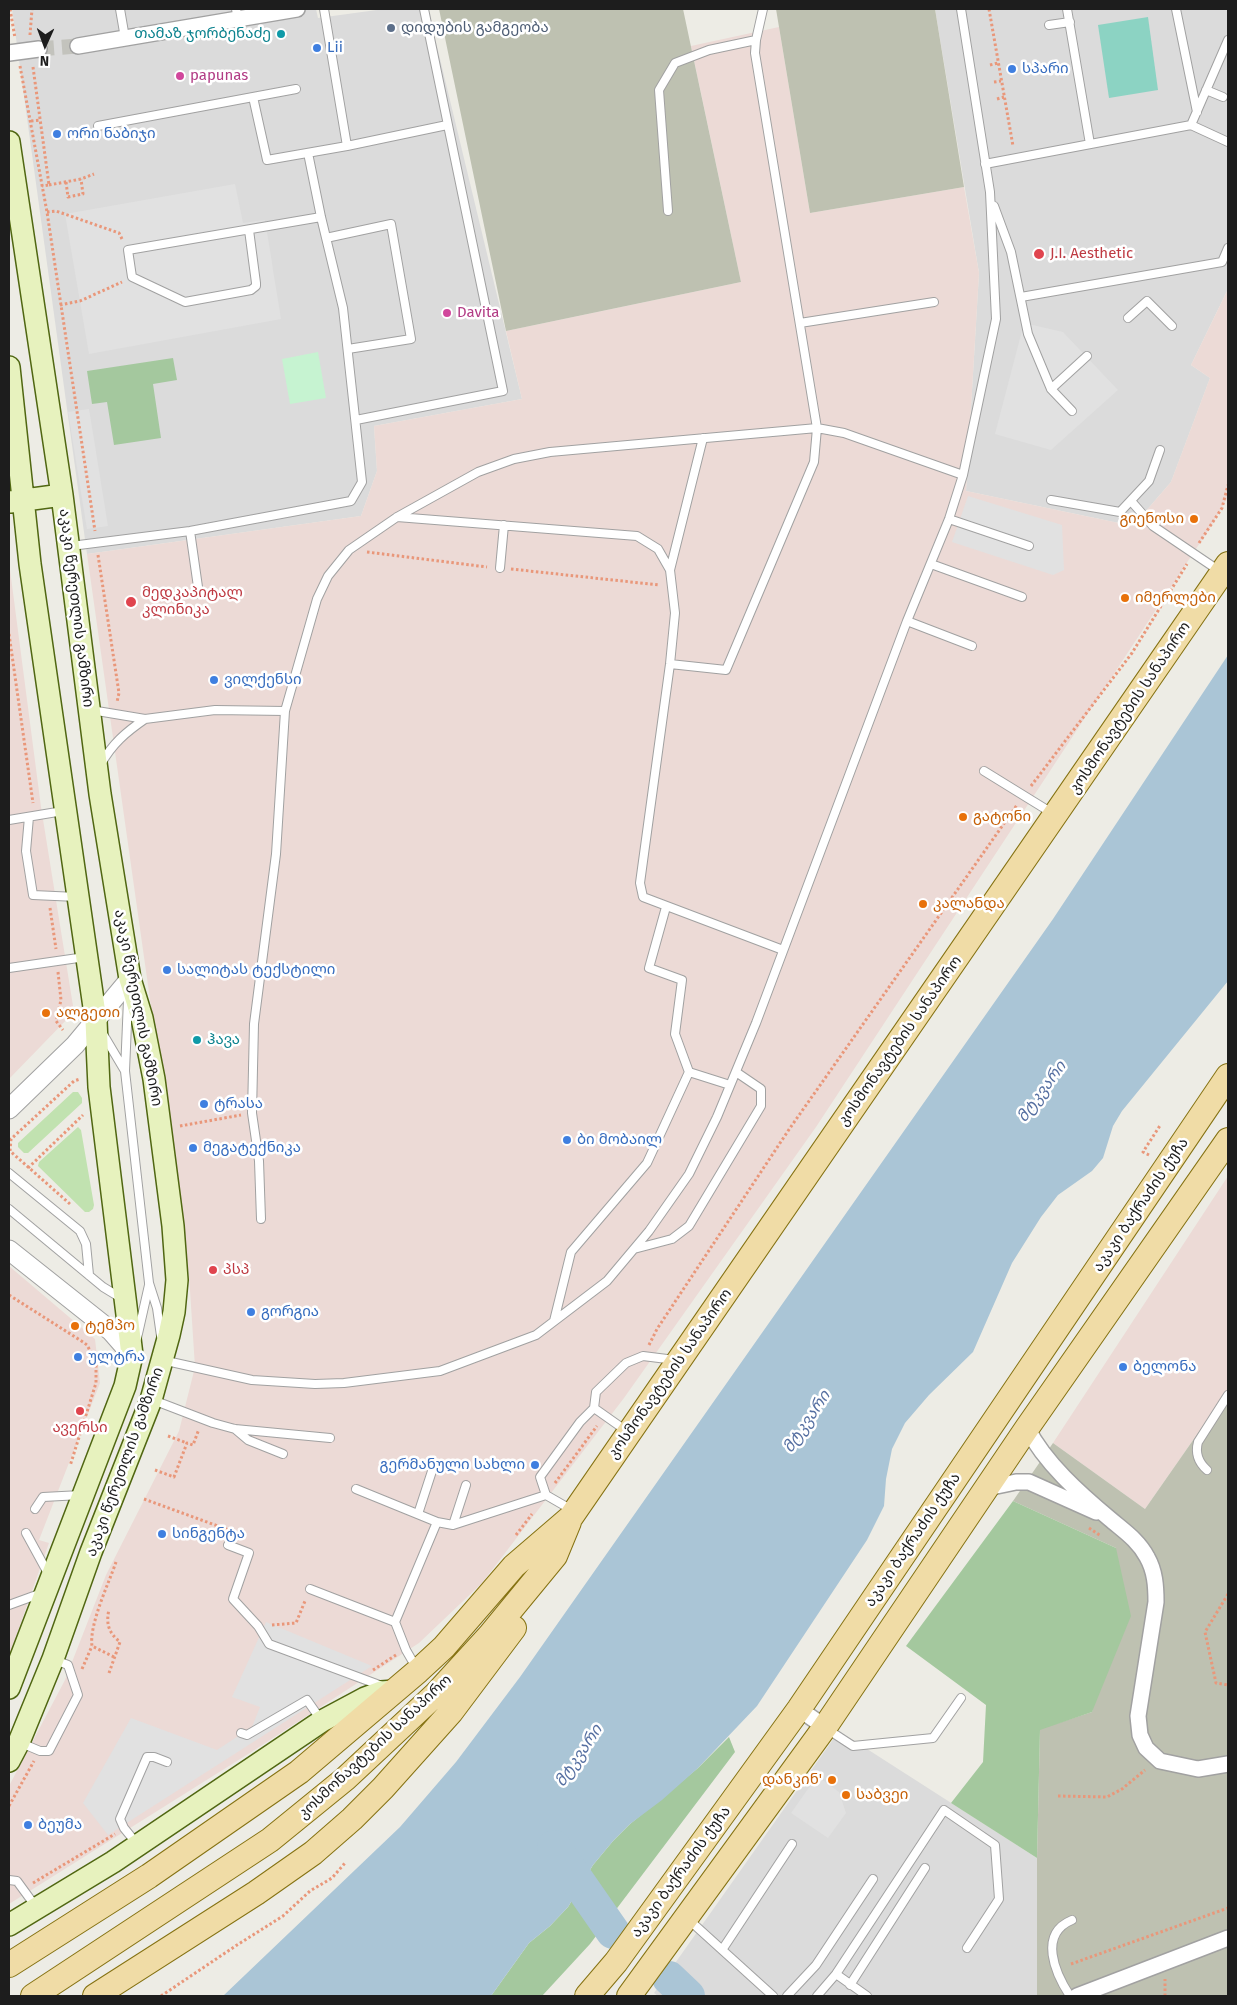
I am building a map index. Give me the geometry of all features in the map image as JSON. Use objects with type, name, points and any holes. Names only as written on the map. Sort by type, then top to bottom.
[{"type":"main road","name":"აკაკი წერეთლის გამზირი","points":[[9,142],[62,494],[97,770],[130,979],[142,1018],[152,1066],[174,1243],[176,1294],[173,1320],[151,1400],[91,1552],[60,1662],[9,1761]]},
{"type":"main road","name":"აკაკი წერეთლის გამზირი","points":[[9,367],[16,501],[30,564],[96,1021],[99,1087],[132,1355],[125,1386],[9,1688]]},
{"type":"main road","points":[[16,501],[62,494]]},
{"type":"main road","name":"კოსმონავტების სანაპირო","points":[[33,1996],[270,1840],[345,1779],[419,1710],[490,1635],[555,1556],[573,1514],[1226,568]]},
{"type":"main road","name":"აკაკი ბაქრაძის ქუჩა","points":[[587,1996],[616,1962],[798,1709],[1228,1076]]},
{"type":"main road","name":"აკაკი ბაქრაძის ქუჩა","points":[[635,1994],[686,1918],[825,1728],[1028,1428],[1227,1144]]},
{"type":"main road","name":"კოსმონავტების სანაპირო","points":[[9,1965],[149,1876],[299,1772],[418,1671],[444,1646],[514,1566],[573,1514]]},
{"type":"main road","points":[[95,1996],[313,1853],[358,1812],[461,1698],[521,1619],[555,1556]]},
{"type":"main road","points":[[9,1925],[138,1845],[322,1721],[365,1698],[381,1692],[395,1691],[412,1702],[419,1710],[422,1729],[421,1744]]},
{"type":"street","points":[[78,46],[237,14],[296,9]]},
{"type":"street","points":[[13,52],[39,49]]},
{"type":"street","points":[[9,1109],[75,1045],[130,979]]},
{"type":"street","points":[[9,1250],[112,1331],[132,1355]]},
{"type":"street","points":[[1028,1428],[1038,1448],[1057,1470],[1138,1543],[1147,1556],[1156,1584],[1155,1610],[1138,1716],[1140,1735],[1146,1748],[1160,1761],[1198,1769],[1228,1764]]},
{"type":"street","points":[[987,1488],[1016,1482],[1029,1482],[1109,1518]]},
{"type":"street","points":[[798,1709],[825,1728]]},
{"type":"street","points":[[1077,1996],[1228,1938]]},
{"type":"lane","points":[[120,9],[125,38]]},
{"type":"lane","points":[[324,9],[347,146]]},
{"type":"lane","points":[[356,420],[503,391],[424,9]]},
{"type":"lane","points":[[670,664],[726,670],[814,462],[817,428],[755,53],[763,9]]},
{"type":"lane","points":[[961,9],[990,192],[999,224],[1011,252],[1028,334],[1051,390],[1072,411]]},
{"type":"lane","points":[[1067,9],[1090,144]]},
{"type":"lane","points":[[1176,9],[1197,112]]},
{"type":"lane","points":[[1049,25],[1070,22]]},
{"type":"lane","points":[[668,211],[660,90],[675,63],[709,50],[756,40]]},
{"type":"lane","points":[[1191,125],[1228,40]]},
{"type":"lane","points":[[98,126],[296,90]]},
{"type":"lane","points":[[1206,90],[1223,97]]},
{"type":"lane","points":[[253,97],[267,160],[347,146],[447,125]]},
{"type":"lane","points":[[985,164],[1191,125],[1228,142]]},
{"type":"lane","points":[[69,547],[190,531],[351,501],[362,482],[343,308],[308,153]]},
{"type":"lane","points":[[130,979],[125,1071],[149,1284],[157,1308],[162,1360],[252,1380],[306,1383],[344,1383],[440,1371],[536,1335],[607,1281],[649,1231],[688,1174],[717,1117],[783,950],[907,621],[949,519],[963,475],[996,319],[990,192]]},
{"type":"lane","points":[[249,230],[256,283],[256,286],[251,290],[185,302],[132,277],[128,250],[321,217]]},
{"type":"lane","points":[[326,238],[391,224],[411,338],[348,349]]},
{"type":"lane","points":[[1021,297],[1222,262],[1228,248]]},
{"type":"lane","points":[[1128,318],[1147,301],[1172,326]]},
{"type":"lane","points":[[800,323],[934,302]]},
{"type":"lane","points":[[1051,390],[1086,356]]},
{"type":"lane","points":[[261,1219],[259,1161],[252,1113],[254,1024],[276,854],[285,711],[317,599],[328,576],[349,550],[397,517],[478,472],[514,459],[550,452],[817,428],[844,433],[963,475]]},
{"type":"lane","points":[[703,438],[670,570],[675,613],[670,664],[640,883],[643,897],[783,950]]},
{"type":"lane","points":[[1051,500],[1120,512],[1149,481],[1160,450]]},
{"type":"lane","points":[[1131,502],[1153,526],[1193,553],[1226,568]]},
{"type":"lane","points":[[397,517],[637,536],[658,548],[670,570]]},
{"type":"lane","points":[[949,519],[1029,546]]},
{"type":"lane","points":[[500,568],[504,525]]},
{"type":"lane","points":[[190,531],[200,594]]},
{"type":"lane","points":[[930,564],[1022,597]]},
{"type":"lane","points":[[907,621],[972,646]]},
{"type":"lane","points":[[89,710],[145,719],[215,710],[285,711]]},
{"type":"lane","points":[[97,770],[109,749],[124,733],[145,719]]},
{"type":"lane","points":[[984,771],[1056,815]]},
{"type":"lane","points":[[9,820],[65,811]]},
{"type":"lane","points":[[29,817],[26,851],[33,895],[78,897]]},
{"type":"lane","points":[[554,1321],[571,1252],[647,1163],[689,1072],[675,1034],[682,980],[650,968],[666,907]]},
{"type":"lane","points":[[9,968],[87,957]]},
{"type":"lane","points":[[96,1021],[125,1071]]},
{"type":"lane","points":[[689,1072],[730,1085]]},
{"type":"lane","points":[[634,1249],[672,1239],[682,1234],[689,1226],[761,1106],[761,1089],[736,1072]]},
{"type":"lane","points":[[9,1173],[80,1231],[86,1244],[89,1276]]},
{"type":"lane","points":[[9,1209],[103,1288],[124,1300]]},
{"type":"lane","points":[[132,1355],[142,1322],[149,1284]]},
{"type":"lane","points":[[573,1514],[546,1495],[540,1477],[580,1422],[594,1408],[596,1392],[626,1363],[643,1356],[680,1361]]},
{"type":"lane","points":[[1207,1470],[1199,1461],[1196,1449],[1198,1442],[1228,1395]]},
{"type":"lane","points":[[151,1400],[213,1423],[235,1429],[330,1438]]},
{"type":"lane","points":[[594,1408],[630,1433]]},
{"type":"lane","points":[[235,1429],[248,1440],[283,1454]]},
{"type":"lane","points":[[418,1514],[433,1468]]},
{"type":"lane","points":[[454,1525],[466,1485]]},
{"type":"lane","points":[[356,1489],[437,1522],[454,1525],[546,1495]]},
{"type":"lane","points":[[35,1509],[43,1497],[83,1495]]},
{"type":"lane","points":[[418,1671],[406,1650],[395,1622],[437,1522]]},
{"type":"lane","points":[[9,1605],[48,1585],[26,1533]]},
{"type":"lane","points":[[228,1545],[249,1554],[233,1599],[258,1626],[269,1644],[395,1691]]},
{"type":"lane","points":[[310,1589],[395,1622]]},
{"type":"lane","points":[[19,1742],[40,1751],[49,1751],[78,1694],[75,1683],[60,1662]]},
{"type":"lane","points":[[825,1728],[852,1746],[934,1738],[961,1698]]},
{"type":"lane","points":[[241,1733],[247,1735],[307,1700],[322,1721]]},
{"type":"lane","points":[[138,1845],[124,1828],[120,1819],[148,1758],[154,1757],[167,1762]]},
{"type":"lane","points":[[819,1996],[836,1974],[944,1810],[995,1845],[999,1899],[967,1948]]},
{"type":"lane","points":[[722,1950],[792,1844]]},
{"type":"lane","points":[[850,1985],[925,1868]]},
{"type":"lane","points":[[787,1996],[816,1965],[873,1879]]},
{"type":"lane","points":[[9,1880],[17,1881],[37,1909]]},
{"type":"lane","points":[[686,1918],[772,1996]]},
{"type":"lane","points":[[1070,1996],[1059,1979],[1052,1948],[1053,1936],[1059,1927],[1072,1920]]},
{"type":"lane","points":[[836,1974],[867,1996]]},
{"type":"path","points":[[10,9],[13,52],[31,121],[47,212],[119,693]]},
{"type":"path","points":[[30,36],[32,9]]},
{"type":"path","points":[[989,9],[1013,148]]},
{"type":"path","points":[[990,65],[998,63]]},
{"type":"path","points":[[33,65],[49,185]]},
{"type":"path","points":[[994,82],[1001,80]]},
{"type":"path","points":[[997,99],[1004,97]]},
{"type":"path","points":[[31,121],[41,120]]},
{"type":"path","points":[[42,186],[81,179],[94,174]]},
{"type":"path","points":[[66,182],[68,197],[83,194],[81,179]]},
{"type":"path","points":[[47,212],[56,211],[119,233],[128,250]]},
{"type":"path","points":[[60,305],[80,301],[132,277]]},
{"type":"path","points":[[643,1356],[657,1329],[790,1128],[1024,795],[1132,653],[1222,508],[1228,485]]},
{"type":"path","points":[[77,1210],[10,1151],[11,1139],[74,1081],[82,1078]]},
{"type":"path","points":[[24,1172],[86,1111]]},
{"type":"path","points":[[180,1126],[252,1113]]},
{"type":"path","points":[[1150,1156],[1143,1152],[1161,1124]]},
{"type":"path","points":[[9,1295],[87,1345],[96,1362],[96,1383],[70,1466]]},
{"type":"path","points":[[168,1436],[193,1445],[198,1432]]},
{"type":"path","points":[[155,1470],[174,1477],[188,1443]]},
{"type":"path","points":[[144,1499],[226,1529]]},
{"type":"path","points":[[1088,1528],[1103,1537]]},
{"type":"path","points":[[75,1683],[92,1646],[91,1639],[94,1626],[116,1562]]},
{"type":"path","points":[[258,1626],[296,1623],[310,1589]]},
{"type":"path","points":[[1228,1594],[1205,1632],[1216,1683],[1228,1685]]},
{"type":"path","points":[[109,1609],[107,1624],[109,1630],[120,1642],[109,1673]]},
{"type":"path","points":[[92,1646],[96,1650],[114,1657]]},
{"type":"path","points":[[9,1806],[40,1751]]},
{"type":"path","points":[[1058,1796],[1107,1797],[1122,1789],[1145,1770]]},
{"type":"path","points":[[161,1996],[283,1916],[310,1891],[332,1878],[345,1863]]},
{"type":"path","points":[[1072,1964],[1228,1908]]},
{"type":"path","points":[[1165,1980],[1165,1996]]},
{"type":"shaded area","points":[[12,9],[316,9],[318,18],[384,9],[428,9],[522,399],[374,426],[377,471],[361,516],[87,554]]},
{"type":"shaded area","points":[[439,9],[683,9],[741,282],[506,331]]},
{"type":"shaded area","points":[[776,9],[935,9],[964,187],[810,213]]},
{"type":"shaded area","points":[[935,9],[1228,9],[1228,289],[1191,365],[1210,378],[1171,482],[1133,526],[966,491],[979,273]]},
{"type":"shaded area","points":[[1148,17],[1158,90],[1109,98],[1098,25]]},
{"type":"shaded area","points":[[779,27],[810,213],[964,187],[979,273],[966,491],[1133,526],[1171,482],[1210,378],[1191,365],[1228,289],[1228,497],[1211,526],[816,1127],[624,1398],[482,1583],[419,1643],[256,1749],[9,1904],[9,1786],[65,1680],[106,1575],[179,1431],[195,1367],[189,1275],[87,554],[361,516],[377,471],[374,426],[522,399],[506,331],[741,282],[691,46]]},
{"type":"shaded area","points":[[235,184],[243,223],[265,220],[281,319],[89,354],[65,214]]},
{"type":"shaded area","points":[[1024,323],[1063,332],[1118,390],[1051,450],[995,434]]},
{"type":"shaded area","points":[[89,409],[108,526],[87,529],[68,412]]},
{"type":"shaded area","points":[[968,496],[1062,525],[1064,570],[1053,575],[952,542]]},
{"type":"shaded area","points":[[9,562],[41,807],[74,1012],[9,1079]]},
{"type":"shaded area","points":[[1228,1176],[1228,1390],[1145,1509],[1053,1443]]},
{"type":"shaded area","points":[[9,1266],[95,1339],[100,1383],[39,1540],[49,1543],[9,1656]]},
{"type":"shaded area","points":[[1228,1390],[1228,1996],[1037,1996],[1037,1858],[1040,1729],[1092,1712],[1116,1548],[1013,1501],[1053,1443],[1145,1509]]},
{"type":"shaded area","points":[[266,1622],[372,1666],[108,1835],[83,1803],[131,1718],[217,1750],[252,1727],[260,1707],[232,1697]]},
{"type":"shaded area","points":[[839,1731],[1037,1858],[1037,1996],[658,1996],[654,1993]]},
{"type":"shaded area","points":[[817,1776],[839,1792],[846,1813],[828,1838],[791,1813]]},
{"type":"green space","points":[[318,352],[326,398],[290,404],[282,359]]},
{"type":"green space","points":[[173,358],[177,380],[153,384],[161,438],[114,445],[107,402],[92,404],[87,371]]},
{"type":"green space","points":[[73,1092],[78,1092],[82,1098],[82,1103],[28,1153],[24,1153],[18,1147],[18,1143]]},
{"type":"green space","points":[[78,1127],[81,1130],[94,1205],[93,1209],[89,1212],[85,1212],[38,1166],[39,1162]]},
{"type":"green space","points":[[1013,1501],[1116,1548],[1131,1616],[1092,1712],[1040,1730],[1037,1858],[951,1803],[983,1762],[986,1705],[906,1646]]},
{"type":"green space","points":[[729,1737],[735,1752],[590,1944],[542,1996],[491,1996],[529,1943],[550,1926],[568,1907],[593,1865],[613,1841],[630,1824],[698,1768]]},
{"type":"water","name":"მტკვარი","points":[[1228,655],[1228,981],[1122,1111],[1113,1126],[1103,1158],[1092,1171],[1058,1195],[1041,1217],[1012,1263],[973,1352],[929,1395],[905,1423],[892,1449],[886,1479],[884,1506],[867,1540],[757,1706],[698,1768],[662,1800],[630,1824],[613,1841],[593,1865],[568,1907],[550,1926],[529,1943],[491,1996],[223,1996],[400,1827],[456,1762],[520,1677],[1053,919]]},
{"type":"waterway","points":[[554,1847],[613,1932]]},
{"type":"waterway","points":[[669,1978],[688,1996]]},
{"type":"tunnel","points":[[39,49],[78,46]]},
{"type":"place","name":"დიდუბის გამგეობა","points":[[391,28]]},
{"type":"place","name":"თამაზ ჯორბენაძე","points":[[281,34]]},
{"type":"place","name":"Lii","points":[[317,48]]},
{"type":"place","name":"სპარი","points":[[1012,69]]},
{"type":"place","name":"papunas","points":[[180,76]]},
{"type":"place","name":"ორი ნაბიჯი","points":[[57,134]]},
{"type":"place","name":"J.I. Aesthetic","points":[[1039,254]]},
{"type":"place","name":"Davita","points":[[447,313]]},
{"type":"place","name":"გიენოსი","points":[[1194,519]]},
{"type":"place","name":"იმერლები","points":[[1125,598]]},
{"type":"place","name":"მედკაპიტალ კლინიკა","points":[[131,602]]},
{"type":"place","name":"ვილქენსი","points":[[214,680]]},
{"type":"place","name":"გატონი","points":[[963,817]]},
{"type":"place","name":"კალანდა","points":[[923,904]]},
{"type":"place","name":"სალიტას ტექსტილი","points":[[167,970]]},
{"type":"place","name":"ალგეთი","points":[[46,1013]]},
{"type":"place","name":"ჰავა","points":[[197,1040]]},
{"type":"place","name":"ტრასა","points":[[204,1104]]},
{"type":"place","name":"ბი მობაილ","points":[[567,1140]]},
{"type":"place","name":"მეგატექნიკა","points":[[193,1148]]},
{"type":"place","name":"პსპ","points":[[213,1270]]},
{"type":"place","name":"გორგია","points":[[251,1312]]},
{"type":"place","name":"ტემპო","points":[[75,1326]]},
{"type":"place","name":"ულტრა","points":[[78,1357]]},
{"type":"place","name":"ბელონა","points":[[1123,1367]]},
{"type":"place","name":"ავერსი","points":[[80,1411]]},
{"type":"place","name":"გერმანული სახლი","points":[[535,1465]]},
{"type":"place","name":"სინგენტა","points":[[162,1534]]},
{"type":"place","name":"დანკინ'","points":[[832,1780]]},
{"type":"place","name":"საბვეი","points":[[846,1795]]},
{"type":"place","name":"ბეუმა","points":[[28,1825]]}]
